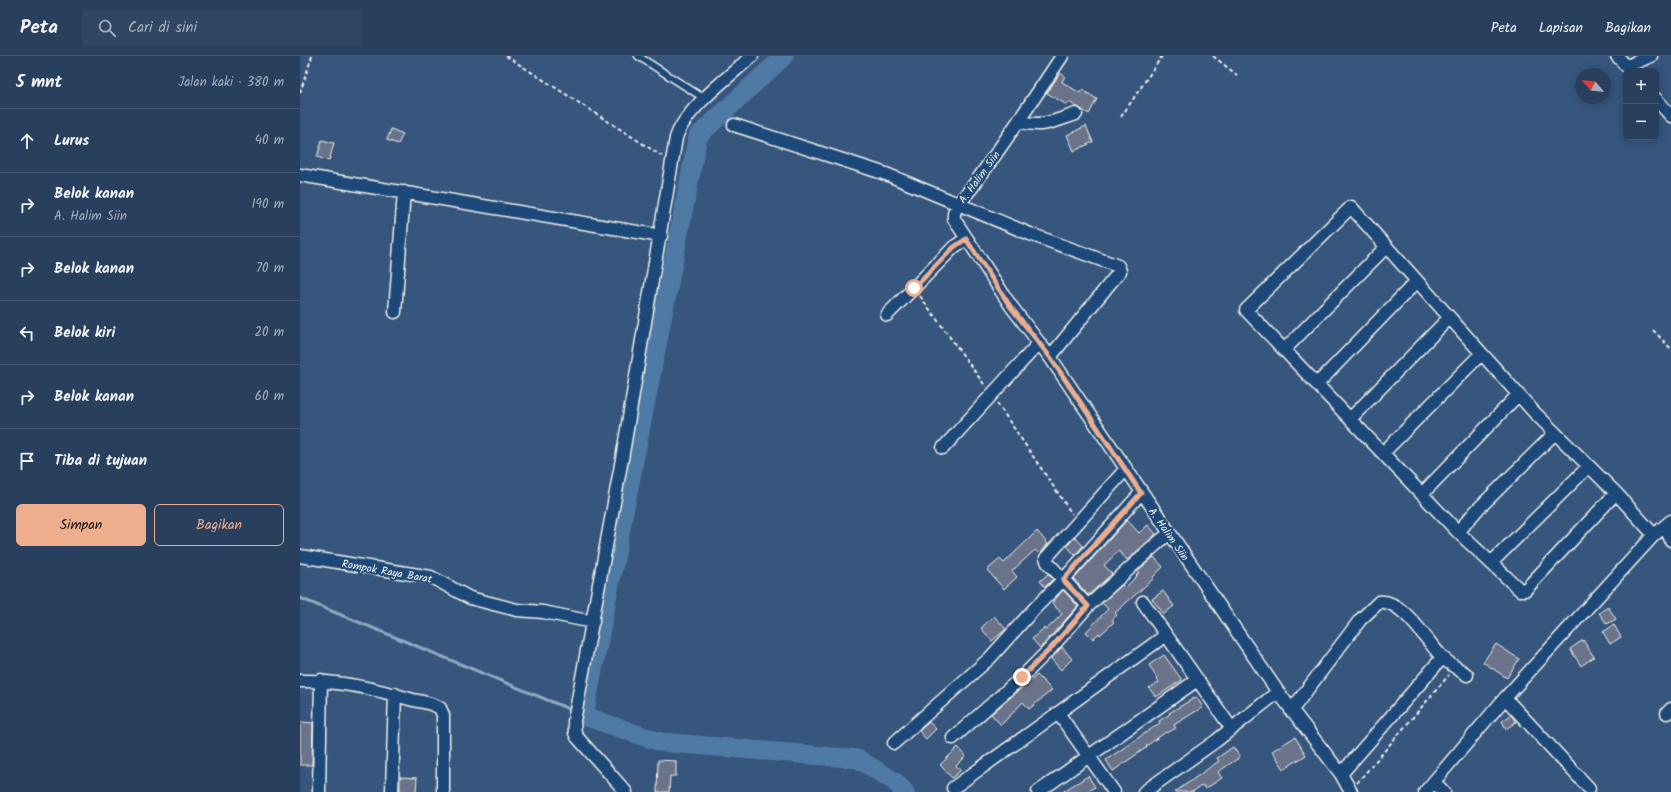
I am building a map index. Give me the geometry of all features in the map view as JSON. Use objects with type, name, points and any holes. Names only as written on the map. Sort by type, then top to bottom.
[{"type":"street","points":[[626,792],[577,737],[575,733],[574,721],[579,701],[661,236],[678,130],[687,117],[752,56]]},
{"type":"street","name":"A. Halim Siin","points":[[1062,56],[1019,122],[971,190],[958,204],[953,214],[961,243],[1050,357],[1125,470],[1278,692],[1341,774],[1350,792]]},
{"type":"street","points":[[1617,56],[1628,68]]},
{"type":"street","points":[[1631,68],[1651,56]]},
{"type":"street","points":[[1659,102],[1671,116]]},
{"type":"street","points":[[1019,122],[1032,125],[1046,125],[1076,114]]},
{"type":"street","points":[[734,125],[886,174],[1030,234],[1119,268],[1120,271],[1050,357]]},
{"type":"street","points":[[300,175],[661,236]]},
{"type":"street","points":[[395,312],[404,192]]},
{"type":"street","points":[[1616,493],[1526,590],[1520,590],[1458,532],[1246,310],[1351,207],[1416,282],[1518,395],[1616,493],[1654,535]]},
{"type":"street","points":[[887,315],[961,243]]},
{"type":"street","points":[[1284,350],[1386,247]]},
{"type":"street","points":[[1317,384],[1416,282]]},
{"type":"street","points":[[1350,419],[1449,318]]},
{"type":"street","points":[[942,448],[1039,343]]},
{"type":"street","points":[[1383,454],[1481,354]]},
{"type":"street","points":[[1422,494],[1518,395]]},
{"type":"street","points":[[1458,532],[1476,511],[1555,433]]},
{"type":"street","points":[[1491,563],[1589,466]]},
{"type":"street","points":[[1088,606],[1048,563],[1046,558],[1125,470]]},
{"type":"street","points":[[894,743],[990,658],[1141,493]]},
{"type":"street","points":[[1425,792],[1505,698],[1654,535],[1668,524],[1671,540]]},
{"type":"street","points":[[953,738],[1022,677],[1051,648],[1088,606],[1169,534]]},
{"type":"street","name":"Rompok Raya Barat","points":[[300,556],[431,577],[470,598],[517,610],[543,612],[593,622]]},
{"type":"street","points":[[1292,711],[1360,620],[1380,602],[1385,601],[1404,612],[1442,658],[1467,675]]},
{"type":"street","points":[[1143,602],[1232,729]]},
{"type":"street","points":[[953,788],[1166,635]]},
{"type":"street","points":[[1341,774],[1442,658]]},
{"type":"street","points":[[319,792],[321,680]]},
{"type":"street","points":[[300,681],[321,680],[395,694],[434,706],[442,711],[443,792]]},
{"type":"street","points":[[1038,792],[1197,680]]},
{"type":"street","points":[[1144,792],[1232,729],[1278,692]]},
{"type":"street","points":[[392,792],[395,694]]},
{"type":"street","points":[[1505,698],[1590,788]]},
{"type":"street","points":[[1058,712],[1114,792]]},
{"type":"street","points":[[1434,782],[1444,792]]},
{"type":"lane","points":[[638,56],[705,100]]},
{"type":"path","points":[[300,93],[312,56]]},
{"type":"path","points":[[506,56],[673,163]]},
{"type":"path","points":[[1121,117],[1162,56]]},
{"type":"path","points":[[1213,56],[1237,75]]},
{"type":"path","points":[[1653,330],[1671,349]]},
{"type":"path","points":[[1350,792],[1456,667]]},
{"type":"building","points":[[1060,73],[1065,76],[1062,82],[1080,93],[1082,90],[1097,99],[1089,114],[1069,102],[1067,105],[1047,93]]},
{"type":"building","points":[[1086,126],[1093,142],[1074,151],[1067,135]]},
{"type":"building","points":[[391,129],[403,134],[398,144],[387,140]]},
{"type":"building","points":[[322,140],[334,143],[329,161],[317,157]]},
{"type":"building","points":[[1127,520],[1139,533],[1148,525],[1156,534],[1127,560],[1119,551],[1104,565],[1112,574],[1088,595],[1074,579]]},
{"type":"building","points":[[1037,531],[1048,544],[1038,553],[1035,550],[1012,571],[1017,577],[1004,589],[987,570],[1000,559],[1004,563]]},
{"type":"building","points":[[1075,537],[1083,546],[1075,555],[1067,546]]},
{"type":"building","points":[[1154,557],[1163,567],[1153,577],[1154,578],[1115,613],[1117,615],[1112,620],[1114,622],[1100,635],[1099,633],[1093,639],[1086,632],[1108,609],[1102,603],[1122,585],[1125,588],[1137,576],[1136,575],[1139,573],[1137,571]]},
{"type":"building","points":[[1048,574],[1053,579],[1045,587],[1040,581]]},
{"type":"building","points":[[1063,590],[1078,606],[1040,648],[1032,639],[1044,628],[1046,630],[1062,614],[1052,603]]},
{"type":"building","points":[[1163,591],[1174,606],[1164,614],[1152,599]]},
{"type":"building","points":[[1608,607],[1616,619],[1607,624],[1599,613]]},
{"type":"building","points":[[994,616],[1006,629],[992,641],[981,628]]},
{"type":"building","points":[[1614,625],[1621,637],[1610,644],[1603,632]]},
{"type":"building","points":[[1583,640],[1594,657],[1581,666],[1570,649]]},
{"type":"building","points":[[1496,644],[1519,659],[1507,678],[1483,662]]},
{"type":"building","points":[[1062,647],[1072,659],[1061,670],[1051,659]]},
{"type":"building","points":[[1164,655],[1182,680],[1156,697],[1149,688],[1159,682],[1149,665]]},
{"type":"building","points":[[1037,675],[1052,690],[1029,709],[1023,702],[1001,725],[991,714]]},
{"type":"building","points":[[1196,697],[1203,707],[1174,725],[1176,728],[1167,733],[1166,732],[1113,771],[1106,760],[1160,723],[1159,721],[1170,714],[1169,713]]},
{"type":"building","points":[[1511,715],[1516,722],[1506,729],[1502,721]]},
{"type":"building","points":[[300,722],[313,723],[312,765],[300,765]]},
{"type":"building","points":[[929,722],[936,729],[926,739],[919,731]]},
{"type":"building","points":[[1295,737],[1306,755],[1284,769],[1272,751]]},
{"type":"building","points":[[958,747],[966,756],[956,766],[961,770],[952,778],[940,765]]},
{"type":"building","points":[[1233,747],[1240,757],[1218,772],[1222,778],[1205,789],[1203,785],[1192,792],[1175,792],[1219,761],[1217,758]]},
{"type":"building","points":[[658,760],[676,761],[676,776],[670,776],[669,792],[657,792]]},
{"type":"building","points":[[1088,776],[1095,787],[1087,792],[1062,792]]},
{"type":"building","points":[[400,777],[417,778],[416,792],[400,791]]},
{"type":"waterway","points":[[784,56],[698,136],[584,716],[660,742],[858,759],[894,781],[905,792]]},
{"type":"waterway","points":[[300,598],[574,711]]},
{"type":"route","points":[[914,288],[954,247],[966,239],[1010,306],[1050,357],[1141,493],[1063,580],[1088,606],[1051,648],[1022,677]]}]
